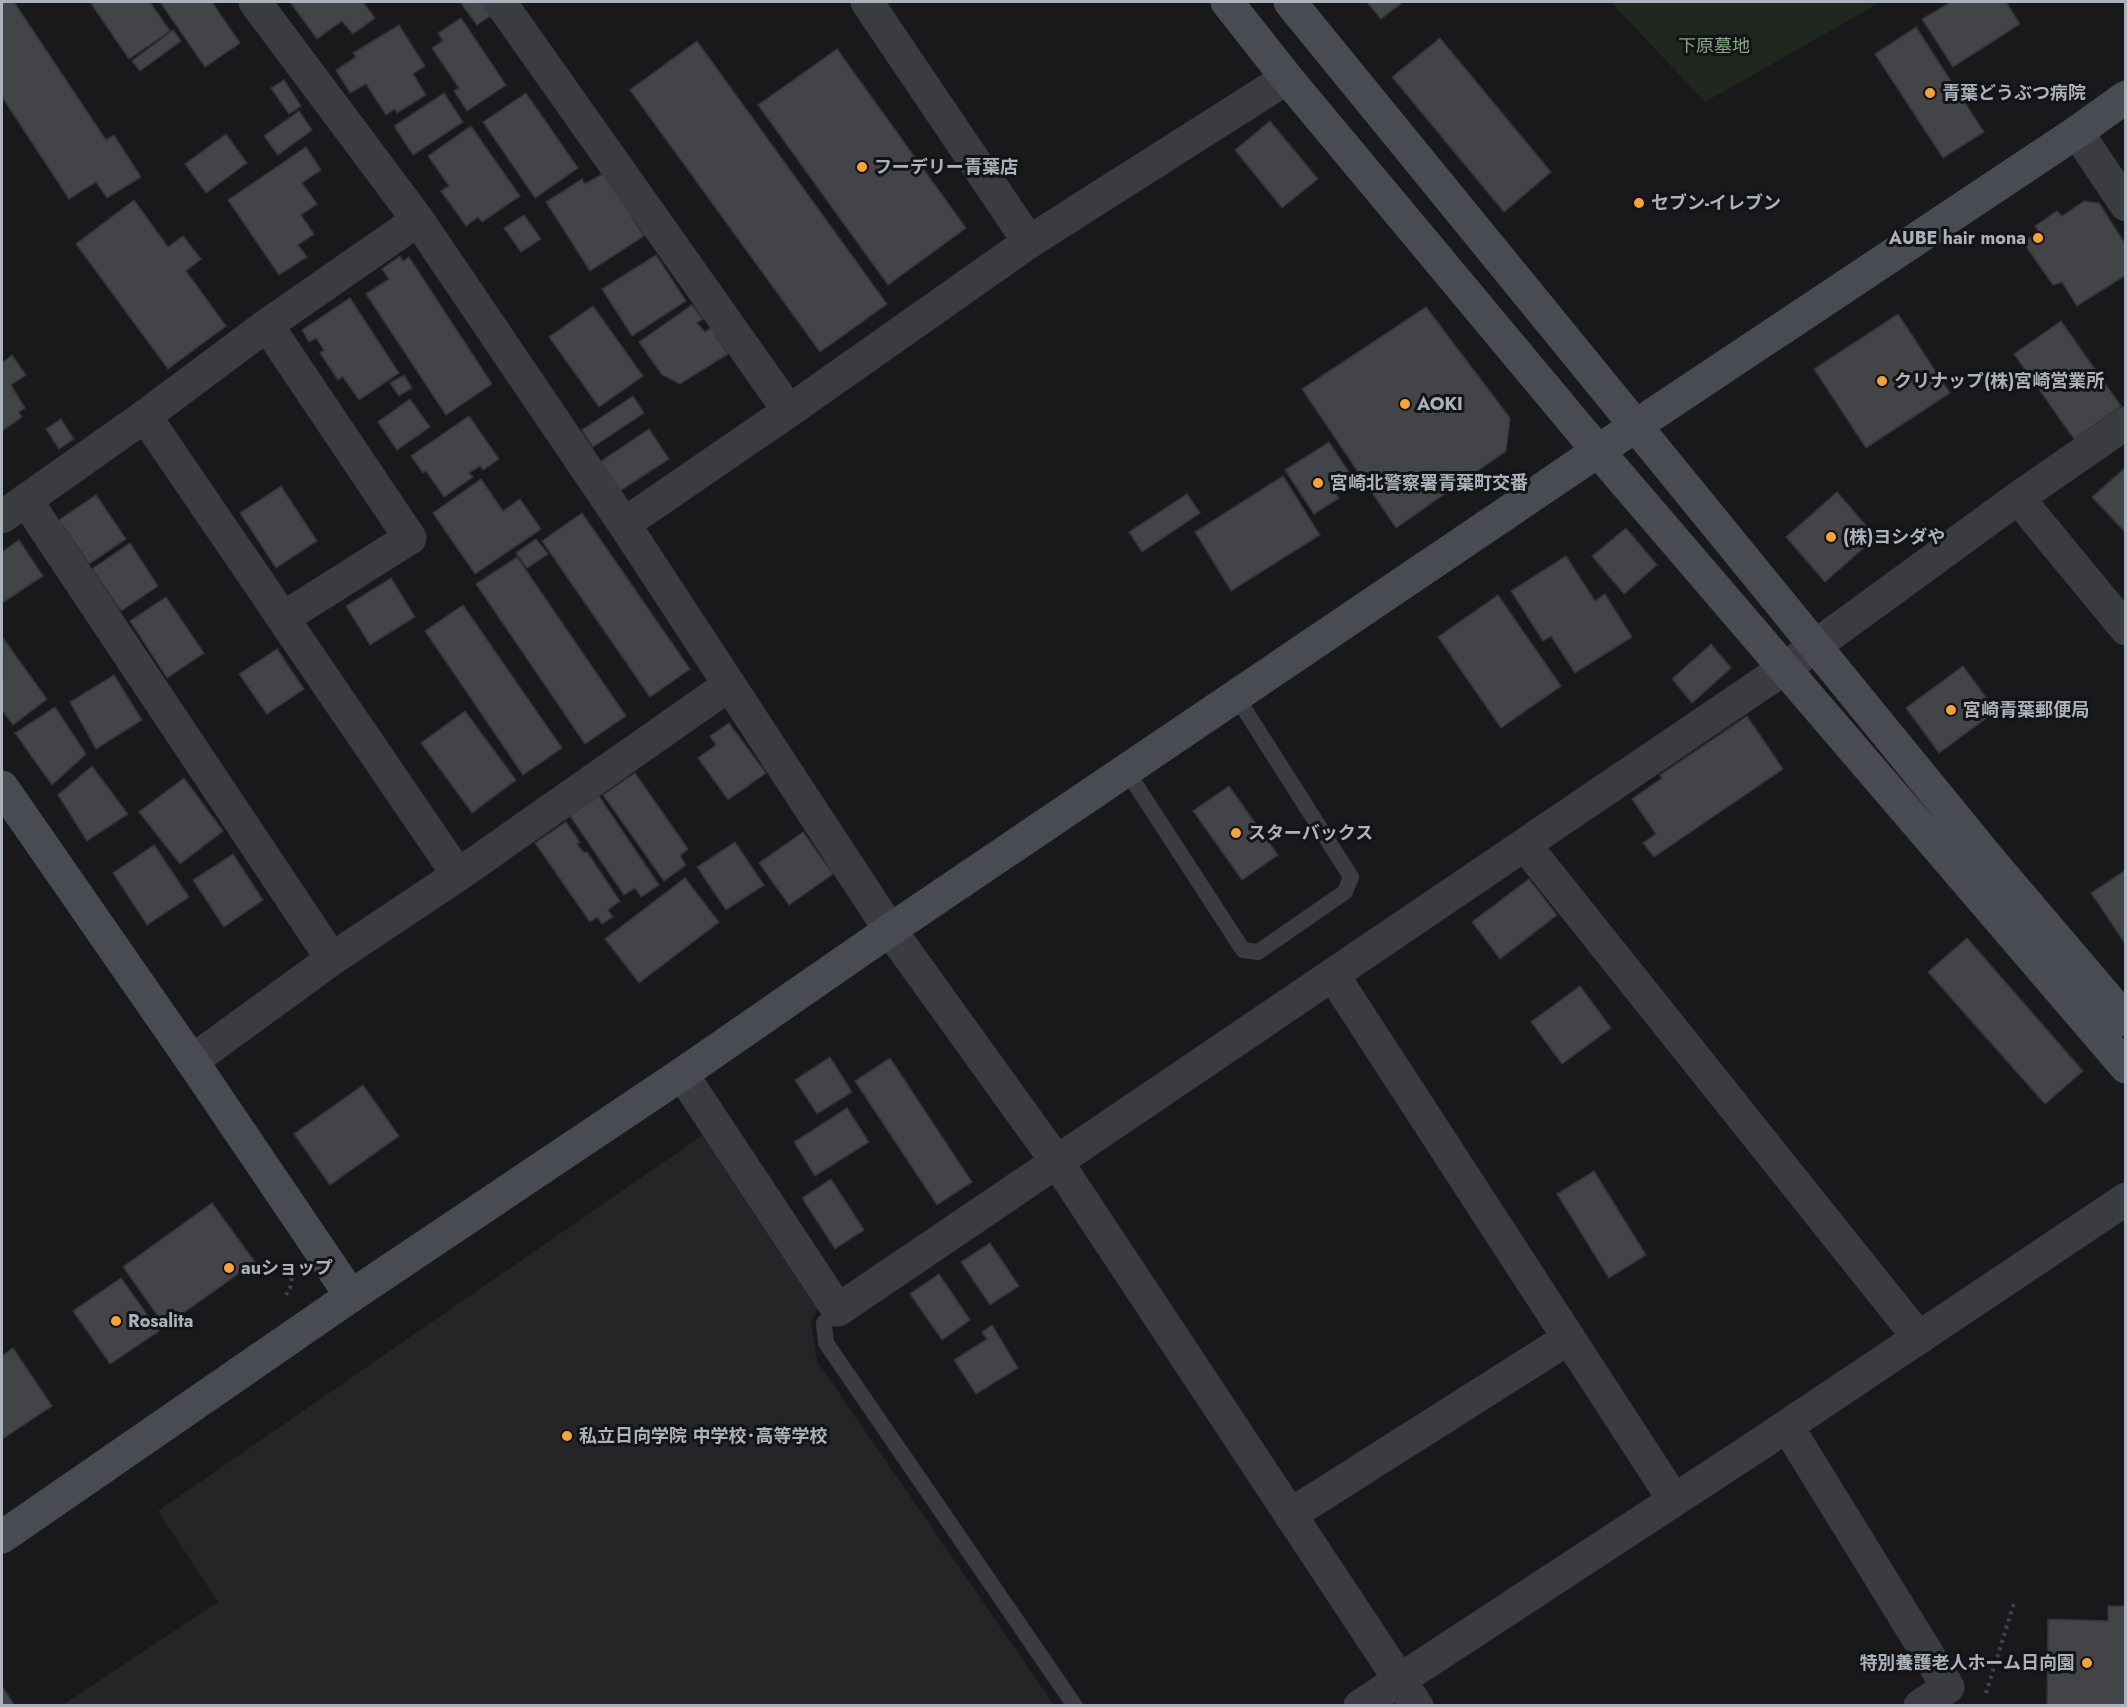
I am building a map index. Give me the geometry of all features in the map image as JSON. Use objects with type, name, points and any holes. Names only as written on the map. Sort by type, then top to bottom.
[{"type":"street","points":[[255,2],[418,220],[624,524],[890,930],[1057,1162],[1417,1706]]},
{"type":"street","points":[[500,2],[789,411]]},
{"type":"street","points":[[867,2],[1029,242]]},
{"type":"street","points":[[1227,2],[1287,78],[1598,451],[2126,1067]]},
{"type":"street","points":[[1290,2],[1989,860],[2126,1020]]},
{"type":"street","points":[[624,524],[1029,242],[1287,78]]},
{"type":"street","points":[[2,1537],[351,1296],[682,1074],[1126,770],[2126,97]]},
{"type":"street","points":[[2077,132],[2126,205]]},
{"type":"street","points":[[332,959],[14,508],[145,416],[267,325],[418,220]]},
{"type":"street","points":[[267,325],[410,538],[284,618]]},
{"type":"street","points":[[145,416],[458,876]]},
{"type":"street","points":[[682,1074],[838,1310],[1785,668],[2018,498],[2126,423]]},
{"type":"street","points":[[2018,498],[2126,629]]},
{"type":"street","points":[[192,1061],[332,959],[458,876],[729,685]]},
{"type":"street","points":[[2,787],[351,1296]]},
{"type":"street","points":[[1525,845],[1918,1338]]},
{"type":"street","points":[[1334,975],[1674,1500]]},
{"type":"street","points":[[1360,1706],[1787,1426],[2126,1199]]},
{"type":"street","points":[[1290,1515],[1569,1338]]},
{"type":"street","points":[[1787,1426],[1948,1687],[1920,1706]]},
{"type":"lane","points":[[1126,770],[1244,950],[1258,952],[1345,892],[1351,877],[1236,696]]},
{"type":"lane","points":[[838,1310],[824,1323],[826,1343],[1075,1706]]},
{"type":"path","points":[[281,1304],[290,1288],[292,1270]]},
{"type":"path","points":[[1985,1695],[2015,1600]]},
{"type":"shaded area","name":"私立日向学院 中学校･高等学校","points":[[706,1133],[819,1307],[811,1322],[817,1361],[1054,1705],[61,1706],[218,1602],[158,1511]]},
{"type":"green space","name":"下原墓地","points":[[1611,2],[1881,2],[1705,102]]},
{"type":"building","points":[[2,2],[14,2],[106,140],[114,135],[141,177],[107,198],[96,182],[69,199],[2,97]]},
{"type":"building","points":[[90,2],[150,2],[170,31],[129,59]]},
{"type":"building","points":[[160,2],[212,2],[240,43],[205,67]]},
{"type":"building","points":[[290,2],[363,2],[375,18],[353,34],[342,21],[317,39]]},
{"type":"building","points":[[460,2],[489,2],[496,12],[477,25]]},
{"type":"building","points":[[1367,2],[1403,2],[1381,19]]},
{"type":"building","points":[[1951,2],[2006,2],[2020,24],[1953,67],[1922,19]]},
{"type":"building","points":[[461,18],[506,85],[467,111],[454,91],[459,88],[432,48],[443,41],[438,33]]},
{"type":"building","points":[[399,25],[425,66],[413,74],[426,95],[397,113],[395,109],[386,115],[366,84],[350,93],[336,70],[356,57],[353,53]]},
{"type":"building","name":"青葉どうぶつ病院","points":[[1916,27],[1984,132],[1943,158],[1875,54]]},
{"type":"building","points":[[173,30],[181,41],[140,71],[132,61]]},
{"type":"building","points":[[1440,38],[1551,172],[1504,212],[1392,77]]},
{"type":"building","points":[[697,41],[887,304],[820,352],[630,90]]},
{"type":"building","name":"フーデリー青葉店","points":[[837,49],[966,228],[888,285],[758,105]]},
{"type":"building","points":[[284,80],[301,106],[289,114],[271,88]]},
{"type":"building","points":[[444,93],[463,122],[413,155],[394,126]]},
{"type":"building","points":[[526,93],[578,168],[535,198],[483,122]]},
{"type":"building","points":[[299,111],[312,130],[278,155],[264,136]]},
{"type":"building","points":[[1270,121],[1318,179],[1282,208],[1235,150]]},
{"type":"building","points":[[471,126],[520,196],[482,222],[478,217],[466,226],[441,191],[449,186],[428,156]]},
{"type":"building","points":[[226,134],[247,163],[206,193],[185,164]]},
{"type":"building","points":[[306,147],[321,170],[302,183],[317,204],[301,215],[314,234],[298,245],[307,257],[279,275],[228,200]]},
{"type":"building","points":[[604,173],[644,236],[590,271],[546,202],[582,179],[585,184]]},
{"type":"building","points":[[134,200],[168,247],[183,236],[201,259],[186,271],[226,326],[168,369],[76,244]]},
{"type":"building","points":[[2084,201],[2099,203],[2126,245],[2126,275],[2077,306],[2062,282],[2053,285],[2023,242],[2039,232],[2035,226],[2057,211],[2062,216]]},
{"type":"building","points":[[524,215],[541,239],[521,252],[504,228]]},
{"type":"building","points":[[656,255],[686,301],[632,336],[602,289]]},
{"type":"building","points":[[400,256],[403,261],[409,257],[492,384],[446,415],[366,294],[389,279],[382,269]]},
{"type":"building","points":[[350,298],[399,373],[359,400],[343,377],[338,380],[320,353],[324,350],[316,338],[309,342],[302,330]]},
{"type":"building","points":[[692,305],[703,319],[697,323],[705,332],[711,328],[728,354],[680,384],[662,375],[639,342]]},
{"type":"building","points":[[593,306],[643,376],[599,407],[549,337]]},
{"type":"building","name":"AOKI","points":[[1426,307],[1510,418],[1506,451],[1396,528],[1302,389]]},
{"type":"building","name":"クリナップ(株)宮崎営業所","points":[[1898,314],[1950,393],[1866,448],[1814,369]]},
{"type":"building","points":[[2061,321],[2121,406],[2074,439],[2014,354]]},
{"type":"building","points":[[12,355],[26,375],[11,385],[25,408],[19,412],[22,417],[2,431],[2,363]]},
{"type":"building","points":[[404,375],[412,388],[399,396],[390,383]]},
{"type":"building","points":[[633,396],[644,413],[593,447],[582,430]]},
{"type":"building","points":[[410,399],[430,427],[397,450],[378,422]]},
{"type":"building","points":[[469,416],[499,459],[483,470],[480,466],[469,473],[473,477],[444,497],[426,471],[423,473],[411,456]]},
{"type":"building","points":[[61,419],[74,439],[59,449],[46,429]]},
{"type":"building","points":[[649,429],[669,459],[620,491],[600,462]]},
{"type":"building","name":"宮崎北警察署青葉町交番","points":[[1329,442],[1352,477],[1333,489],[1339,498],[1314,514],[1285,470]]},
{"type":"building","points":[[2126,467],[2126,533],[2092,497]]},
{"type":"building","points":[[1283,476],[1320,535],[1231,591],[1195,532]]},
{"type":"building","points":[[481,479],[503,511],[520,499],[541,529],[475,574],[433,513]]},
{"type":"building","points":[[281,486],[317,541],[276,568],[240,513]]},
{"type":"building","name":"(株)ヨシダや","points":[[1837,492],[1876,537],[1825,582],[1786,537]]},
{"type":"building","points":[[1187,494],[1200,513],[1142,552],[1129,532]]},
{"type":"building","points":[[96,495],[126,539],[89,564],[59,520]]},
{"type":"building","points":[[582,513],[690,669],[650,697],[542,541]]},
{"type":"building","points":[[1626,528],[1657,565],[1624,594],[1592,556]]},
{"type":"building","points":[[536,539],[548,554],[527,568],[516,553]]},
{"type":"building","points":[[19,540],[43,576],[2,603],[2,552]]},
{"type":"building","points":[[130,543],[158,586],[121,611],[92,569]]},
{"type":"building","points":[[1566,556],[1595,601],[1605,594],[1632,637],[1575,673],[1551,636],[1543,641],[1511,591]]},
{"type":"building","points":[[517,557],[626,716],[585,744],[476,584]]},
{"type":"building","points":[[391,578],[415,617],[370,645],[346,606]]},
{"type":"building","points":[[1498,595],[1561,686],[1501,728],[1438,637]]},
{"type":"building","points":[[166,597],[204,653],[167,678],[130,621]]},
{"type":"building","points":[[463,605],[562,748],[523,775],[425,631]]},
{"type":"building","points":[[3,638],[47,699],[13,725],[2,710]]},
{"type":"building","points":[[1711,644],[1731,668],[1692,703],[1672,679]]},
{"type":"building","points":[[277,649],[304,689],[267,714],[239,674]]},
{"type":"building","name":"宮崎青葉郵便局","points":[[1963,666],[1996,711],[1939,753],[1906,708]]},
{"type":"building","points":[[114,675],[142,720],[96,749],[70,702]]},
{"type":"building","points":[[55,707],[86,754],[52,785],[15,733]]},
{"type":"building","points":[[465,711],[516,780],[472,813],[421,743]]},
{"type":"building","points":[[1747,716],[1783,769],[1654,857],[1643,843],[1656,834],[1632,799],[1662,778],[1660,775]]},
{"type":"building","points":[[729,723],[766,773],[728,800],[698,758],[716,745],[710,736]]},
{"type":"building","points":[[92,766],[128,814],[87,841],[58,795]]},
{"type":"building","points":[[635,773],[688,849],[680,856],[686,865],[664,881],[603,795]]},
{"type":"building","points":[[184,778],[223,831],[180,864],[139,812]]},
{"type":"building","name":"スターバックス","points":[[1229,786],[1278,855],[1242,880],[1193,811]]},
{"type":"building","points":[[599,796],[659,885],[641,897],[635,888],[624,895],[570,816]]},
{"type":"building","points":[[566,822],[580,842],[577,844],[584,853],[587,852],[620,901],[608,910],[613,917],[602,924],[597,917],[590,922],[535,843]]},
{"type":"building","points":[[803,832],[833,874],[789,905],[759,863]]},
{"type":"building","points":[[735,842],[764,885],[726,910],[697,867]]},
{"type":"building","points":[[154,845],[189,897],[147,925],[113,873]]},
{"type":"building","points":[[233,854],[263,900],[224,927],[193,880]]},
{"type":"building","points":[[2126,870],[2126,945],[2091,893]]},
{"type":"building","points":[[685,878],[719,922],[639,983],[605,939]]},
{"type":"building","points":[[1529,879],[1557,915],[1500,959],[1472,922]]},
{"type":"building","points":[[1967,938],[2083,1071],[2045,1104],[1928,972]]},
{"type":"building","points":[[1580,986],[1611,1028],[1562,1064],[1531,1022]]},
{"type":"building","points":[[830,1057],[852,1092],[817,1114],[795,1080]]},
{"type":"building","points":[[890,1058],[972,1182],[937,1205],[855,1081]]},
{"type":"building","points":[[363,1085],[399,1136],[330,1185],[294,1134]]},
{"type":"building","points":[[847,1108],[869,1142],[815,1176],[794,1142]]},
{"type":"building","points":[[1594,1171],[1646,1255],[1609,1278],[1557,1194]]},
{"type":"building","points":[[831,1179],[864,1230],[835,1249],[802,1198]]},
{"type":"building","points":[[212,1203],[255,1262],[165,1326],[123,1267]]},
{"type":"building","points":[[990,1243],[1019,1286],[990,1305],[961,1262]]},
{"type":"building","points":[[939,1274],[970,1320],[942,1340],[910,1294]]},
{"type":"building","name":"Rosalita","points":[[121,1278],[159,1331],[110,1364],[73,1311]]},
{"type":"building","points":[[992,1325],[1018,1368],[976,1394],[954,1360],[987,1339],[982,1332]]},
{"type":"building","points":[[13,1348],[52,1406],[4,1438],[2,1434],[2,1356]]},
{"type":"building","name":"特別養護老人ホーム日向園","points":[[2108,1606],[2126,1606],[2126,1706],[2047,1706],[2048,1619],[2108,1621]]},
{"type":"building","points":[[2,1686],[15,1706],[2,1706]]},
{"type":"place","name":"青葉どうぶつ病院","points":[[1930,93]]},
{"type":"place","name":"フーデリー青葉店","points":[[862,167]]},
{"type":"place","name":"セブン-イレブン","points":[[1639,203]]},
{"type":"place","name":"AUBE hair mona","points":[[2038,238]]},
{"type":"place","name":"クリナップ(株)宮崎営業所","points":[[1882,381]]},
{"type":"place","name":"AOKI","points":[[1405,404]]},
{"type":"place","name":"宮崎北警察署青葉町交番","points":[[1318,483]]},
{"type":"place","name":"(株)ヨシダや","points":[[1831,537]]},
{"type":"place","name":"宮崎青葉郵便局","points":[[1951,710]]},
{"type":"place","name":"スターバックス","points":[[1236,833]]},
{"type":"place","name":"auショップ","points":[[229,1268]]},
{"type":"place","name":"Rosalita","points":[[116,1321]]},
{"type":"place","name":"私立日向学院 中学校･高等学校","points":[[567,1436]]},
{"type":"place","name":"特別養護老人ホーム日向園","points":[[2087,1663]]}]
